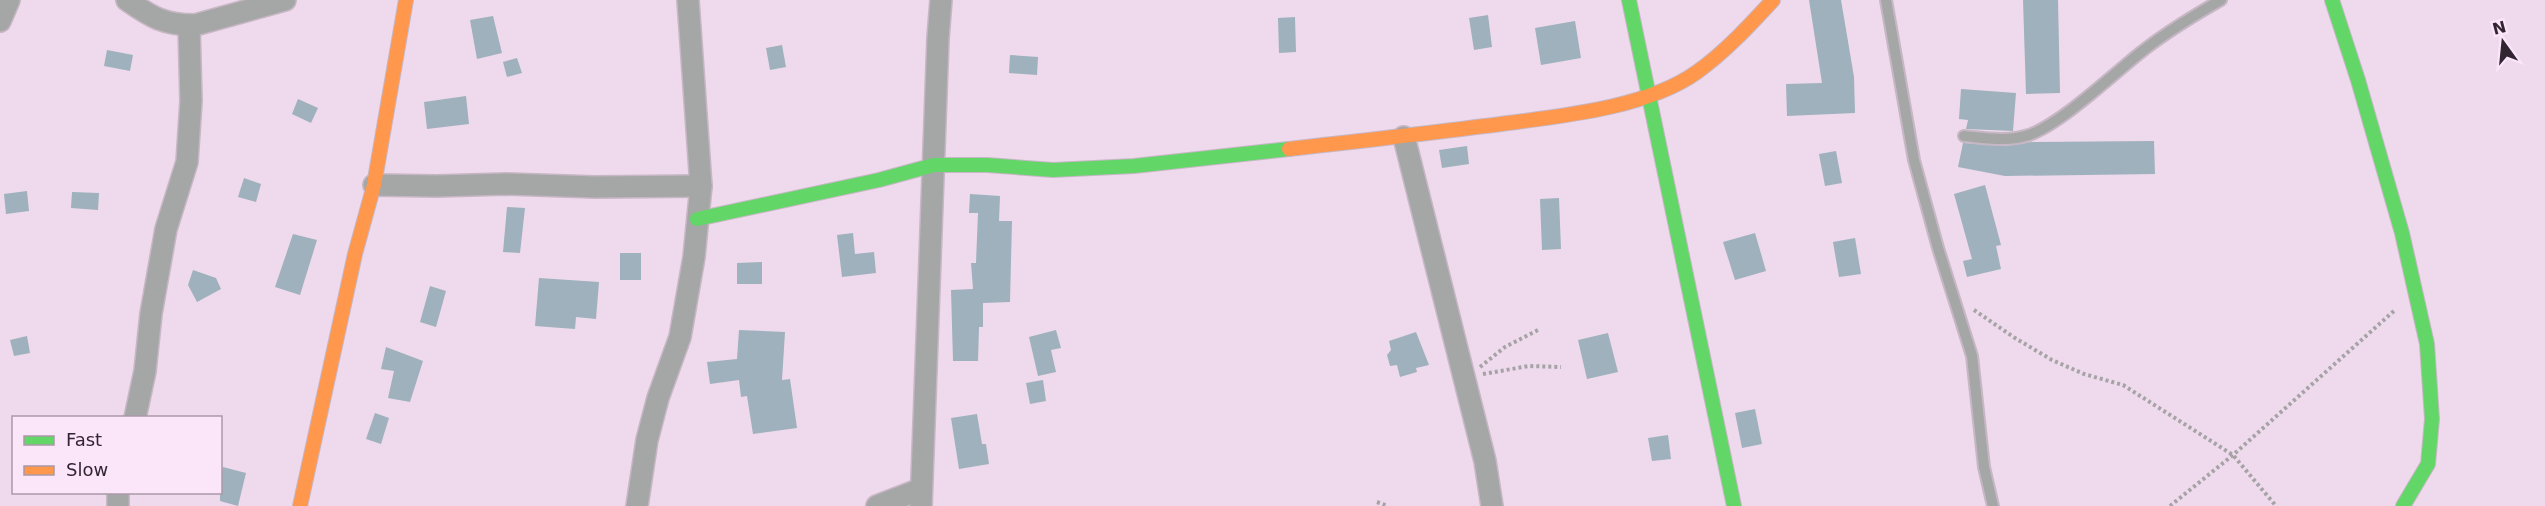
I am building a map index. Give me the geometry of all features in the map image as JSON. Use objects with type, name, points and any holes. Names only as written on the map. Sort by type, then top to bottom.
[{"type":"street","points":[[0,21],[9,0]]},
{"type":"street","points":[[127,0],[152,18],[189,25],[229,17],[285,0]]},
{"type":"street","points":[[637,506],[646,440],[680,337],[701,186],[688,0]]},
{"type":"street","points":[[877,506],[921,498],[941,0]]},
{"type":"street","points":[[1629,0],[1647,96],[1734,506]]},
{"type":"street","points":[[697,219],[879,180],[934,165],[987,165],[1053,170],[1134,166],[1404,137],[1587,112],[1647,96],[1697,72],[1754,21],[1773,0]]},
{"type":"street","points":[[2332,0],[2370,120],[2417,290],[2432,394],[2431,445],[2427,464],[2403,506]]},
{"type":"street","points":[[300,506],[355,254],[374,185],[403,1]]},
{"type":"street","points":[[135,416],[145,371],[166,229],[187,162],[192,101],[189,25]]},
{"type":"street","points":[[1404,137],[1485,461],[1492,506]]},
{"type":"street","points":[[374,185],[701,186]]},
{"type":"lane","points":[[1886,0],[1914,160],[1974,366],[1984,467],[1993,506]]},
{"type":"lane","points":[[1964,136],[2010,139],[2036,132],[2077,104],[2142,50],[2181,23],[2221,0]]},
{"type":"path","points":[[2170,506],[2233,454],[2417,290]]},
{"type":"path","points":[[1954,300],[1971,308],[2015,339],[2052,360],[2085,374],[2123,385],[2233,454],[2276,506]]},
{"type":"path","points":[[1540,329],[1505,347],[1480,367],[1473,376],[1529,366],[1561,367]]},
{"type":"path","points":[[1377,501],[1388,506]]},
{"type":"building","points":[[1809,0],[1841,0],[1854,77],[1855,113],[1787,116],[1786,84],[1822,83]]},
{"type":"building","points":[[2023,0],[2058,0],[2060,93],[2026,94]]},
{"type":"building","points":[[1488,15],[1492,47],[1474,50],[1469,18]]},
{"type":"building","points":[[493,16],[502,53],[477,59],[470,20]]},
{"type":"building","points":[[1295,17],[1296,52],[1279,53],[1278,18]]},
{"type":"building","points":[[1575,21],[1581,58],[1541,65],[1535,28]]},
{"type":"building","points":[[782,45],[786,67],[770,70],[766,48]]},
{"type":"building","points":[[107,50],[133,55],[130,71],[104,66]]},
{"type":"building","points":[[1010,55],[1038,57],[1037,75],[1009,73]]},
{"type":"building","points":[[517,58],[522,73],[507,77],[503,62]]},
{"type":"building","points":[[1961,89],[2016,93],[2013,131],[1966,129],[1968,120],[1959,119]]},
{"type":"building","points":[[466,96],[469,124],[427,129],[424,102]]},
{"type":"building","points":[[298,99],[318,108],[311,123],[292,114]]},
{"type":"building","points":[[2154,141],[2155,174],[2005,176],[1958,167],[1963,143],[2005,146],[2031,142]]},
{"type":"building","points":[[1467,146],[1469,164],[1442,168],[1439,150]]},
{"type":"building","points":[[1836,151],[1842,183],[1825,186],[1819,154]]},
{"type":"building","points":[[244,178],[261,184],[256,202],[238,197]]},
{"type":"building","points":[[1985,185],[2001,245],[1996,246],[2001,269],[1967,277],[1963,261],[1972,259],[1954,194]]},
{"type":"building","points":[[27,191],[29,211],[6,214],[4,194]]},
{"type":"building","points":[[72,192],[99,193],[98,210],[71,208]]},
{"type":"building","points":[[970,194],[1000,196],[999,221],[1012,221],[1010,302],[983,303],[983,327],[979,327],[978,361],[953,361],[951,290],[973,289],[971,263],[976,263],[978,213],[969,213]]},
{"type":"building","points":[[1559,198],[1561,249],[1542,250],[1540,199]]},
{"type":"building","points":[[507,207],[525,208],[520,253],[503,252]]},
{"type":"building","points":[[853,233],[855,254],[874,252],[876,273],[842,277],[837,235]]},
{"type":"building","points":[[1755,233],[1766,271],[1735,280],[1723,242]]},
{"type":"building","points":[[293,234],[317,240],[300,295],[275,287]]},
{"type":"building","points":[[1855,238],[1861,274],[1839,277],[1833,242]]},
{"type":"building","points":[[620,253],[641,253],[641,280],[620,280]]},
{"type":"building","points":[[762,262],[762,284],[737,284],[737,263]]},
{"type":"building","points":[[193,270],[216,278],[221,289],[197,302],[188,285]]},
{"type":"building","points":[[539,278],[599,282],[596,319],[576,317],[575,329],[535,326]]},
{"type":"building","points":[[430,286],[446,291],[436,327],[420,322]]},
{"type":"building","points":[[739,330],[785,332],[782,380],[790,379],[797,428],[753,434],[747,396],[741,397],[739,380],[710,384],[707,362],[737,359]]},
{"type":"building","points":[[1056,330],[1061,348],[1051,350],[1056,372],[1038,376],[1029,337]]},
{"type":"building","points":[[1416,332],[1429,365],[1416,368],[1417,372],[1400,377],[1397,365],[1390,366],[1387,355],[1391,350],[1389,341]]},
{"type":"building","points":[[1608,333],[1618,372],[1587,379],[1578,340]]},
{"type":"building","points":[[27,336],[30,353],[14,356],[10,340]]},
{"type":"building","points":[[386,347],[423,361],[410,402],[388,398],[394,371],[381,369]]},
{"type":"building","points":[[1043,380],[1046,401],[1030,404],[1026,383]]},
{"type":"building","points":[[1755,409],[1762,444],[1742,448],[1735,413]]},
{"type":"building","points":[[375,413],[389,418],[381,444],[366,439]]},
{"type":"building","points":[[977,414],[982,444],[986,444],[989,464],[959,469],[951,418]]},
{"type":"building","points":[[1668,435],[1671,459],[1652,461],[1648,438]]},
{"type":"building","points":[[223,467],[246,473],[238,506],[220,501]]},
{"type":"traffic: fast","points":[[1629,0],[1734,506]]},
{"type":"traffic: fast","points":[[2332,0],[2358,80],[2402,233],[2427,344],[2432,419],[2428,464],[2403,506]]},
{"type":"traffic: fast","points":[[697,219],[879,180],[934,165],[987,165],[1053,170],[1134,166],[1289,149]]},
{"type":"traffic: slow","points":[[300,506],[355,254],[374,185],[406,0]]},
{"type":"traffic: slow","points":[[1289,149],[1550,118],[1629,102],[1677,84],[1697,72],[1727,47],[1773,0]]}]
